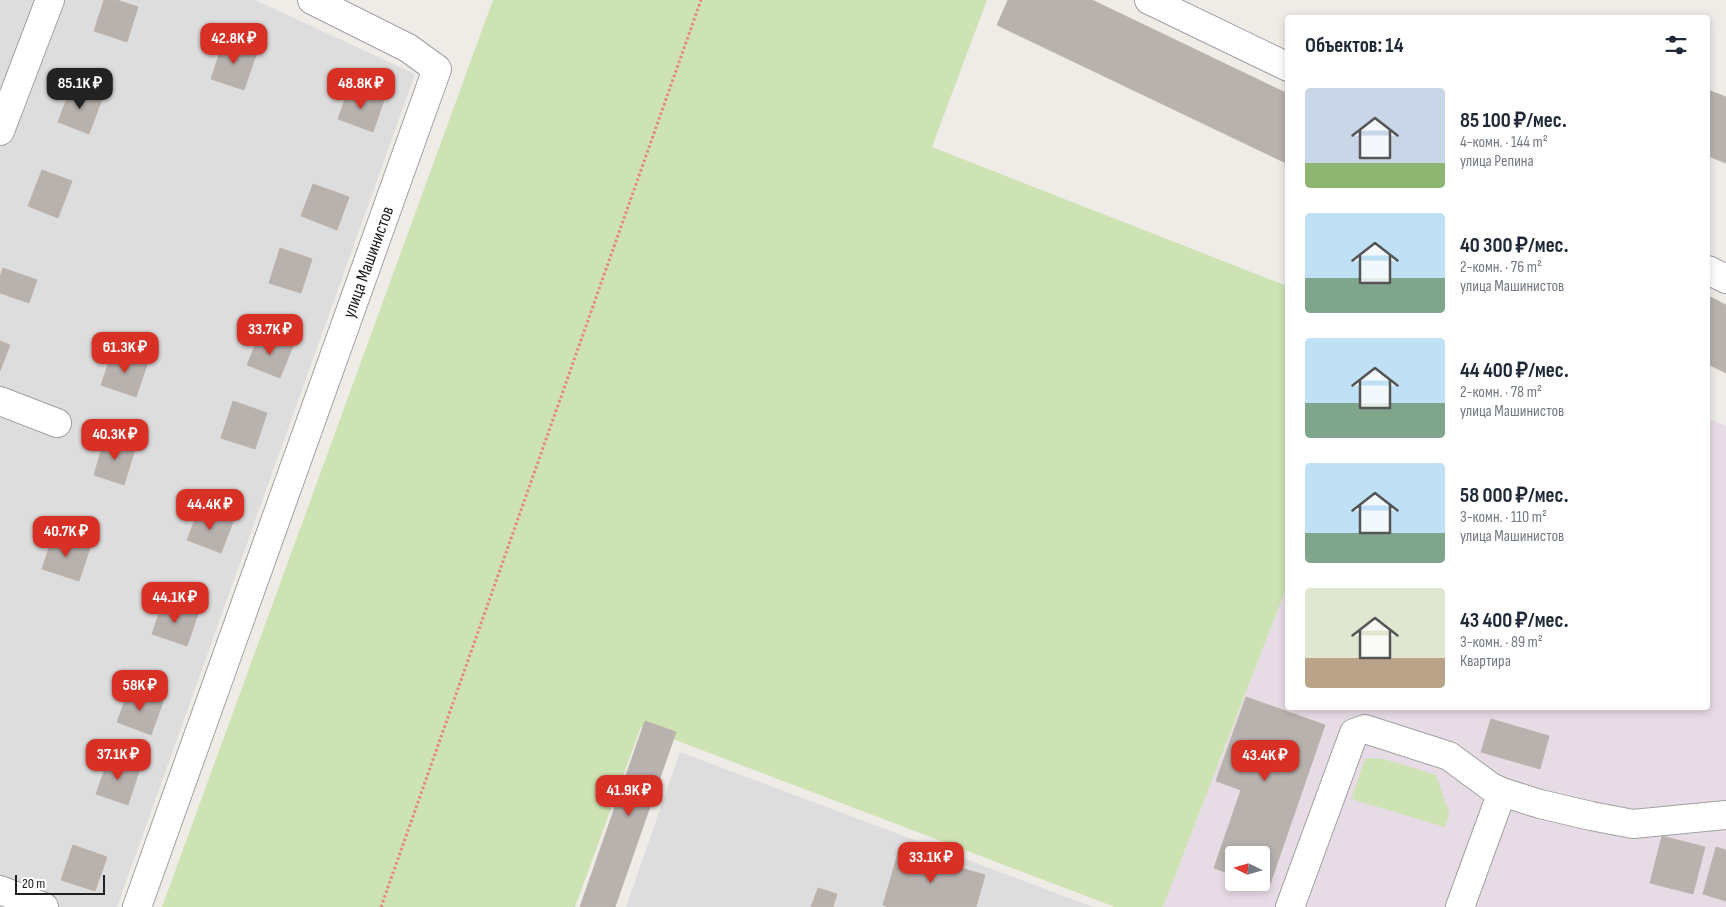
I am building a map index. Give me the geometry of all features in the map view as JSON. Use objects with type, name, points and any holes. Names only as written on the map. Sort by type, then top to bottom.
[{"type":"street","points":[[0,132],[50,0]]},
{"type":"street","name":"улица Машинистов","points":[[137,907],[437,70],[408,48],[312,0]]},
{"type":"street","points":[[1149,0],[1285,66]]},
{"type":"street","points":[[1710,271],[1726,279]]},
{"type":"street","points":[[0,401],[57,424]]},
{"type":"street","points":[[1290,907],[1354,733],[1366,729],[1450,756],[1491,787],[1540,804],[1633,824],[1726,815]]},
{"type":"street","points":[[1460,907],[1502,792]]},
{"type":"street","points":[[0,890],[44,907]]},
{"type":"path","points":[[381,907],[701,0]]},
{"type":"shaded area","points":[[0,0],[255,0],[415,74],[117,907],[0,907]]},
{"type":"shaded area","points":[[1710,419],[1726,426],[1726,907],[1163,907],[1285,591],[1285,710],[1710,710]]},
{"type":"shaded area","points":[[680,752],[1093,907],[626,907]]},
{"type":"green space","points":[[493,0],[987,0],[932,147],[1285,285],[1285,591],[1163,907],[1115,907],[641,727],[575,907],[162,907]]},
{"type":"green space","points":[[1365,759],[1384,759],[1436,775],[1449,813],[1445,827],[1351,799]]},
{"type":"building","points":[[104,0],[117,0],[138,7],[127,42],[94,31]]},
{"type":"building","points":[[1008,0],[1092,0],[1285,93],[1285,163],[997,25]]},
{"type":"building","points":[[224,40],[257,52],[244,90],[211,79]]},
{"type":"building","points":[[71,87],[102,99],[89,134],[58,122]]},
{"type":"building","points":[[349,88],[384,100],[373,132],[338,119]]},
{"type":"building","points":[[1710,91],[1726,97],[1726,163],[1710,157]]},
{"type":"building","points":[[42,170],[72,181],[58,218],[28,206]]},
{"type":"building","points":[[313,184],[349,197],[337,230],[301,216]]},
{"type":"building","points":[[280,248],[312,259],[301,293],[269,283]]},
{"type":"building","points":[[3,268],[37,280],[29,303],[0,293],[0,277]]},
{"type":"building","points":[[1710,297],[1726,305],[1726,373],[1710,365]]},
{"type":"building","points":[[260,333],[293,346],[280,378],[247,365]]},
{"type":"building","points":[[0,341],[10,345],[0,371]]},
{"type":"building","points":[[113,350],[148,362],[136,397],[101,385]]},
{"type":"building","points":[[233,401],[267,413],[255,449],[221,438]]},
{"type":"building","points":[[105,437],[136,446],[124,485],[94,475]]},
{"type":"building","points":[[199,509],[233,522],[221,553],[187,540]]},
{"type":"building","points":[[53,536],[90,548],[79,581],[42,569]]},
{"type":"building","points":[[163,602],[198,614],[187,646],[152,634]]},
{"type":"building","points":[[129,690],[163,702],[151,735],[117,722]]},
{"type":"building","points":[[1246,697],[1325,725],[1270,884],[1270,846],[1225,846],[1225,872],[1214,868],[1241,790],[1216,781]]},
{"type":"building","points":[[1491,719],[1549,736],[1540,769],[1481,752]]},
{"type":"building","points":[[645,721],[676,732],[615,907],[580,907]]},
{"type":"building","points":[[109,757],[140,768],[128,805],[96,794]]},
{"type":"building","points":[[1662,836],[1705,847],[1693,894],[1650,883]]},
{"type":"building","points":[[73,845],[107,857],[95,891],[61,880]]},
{"type":"building","points":[[1716,847],[1726,850],[1726,901],[1703,894]]},
{"type":"building","points":[[899,850],[985,875],[976,907],[888,907],[883,905]]},
{"type":"building","points":[[818,888],[837,894],[833,907],[811,907]]}]
